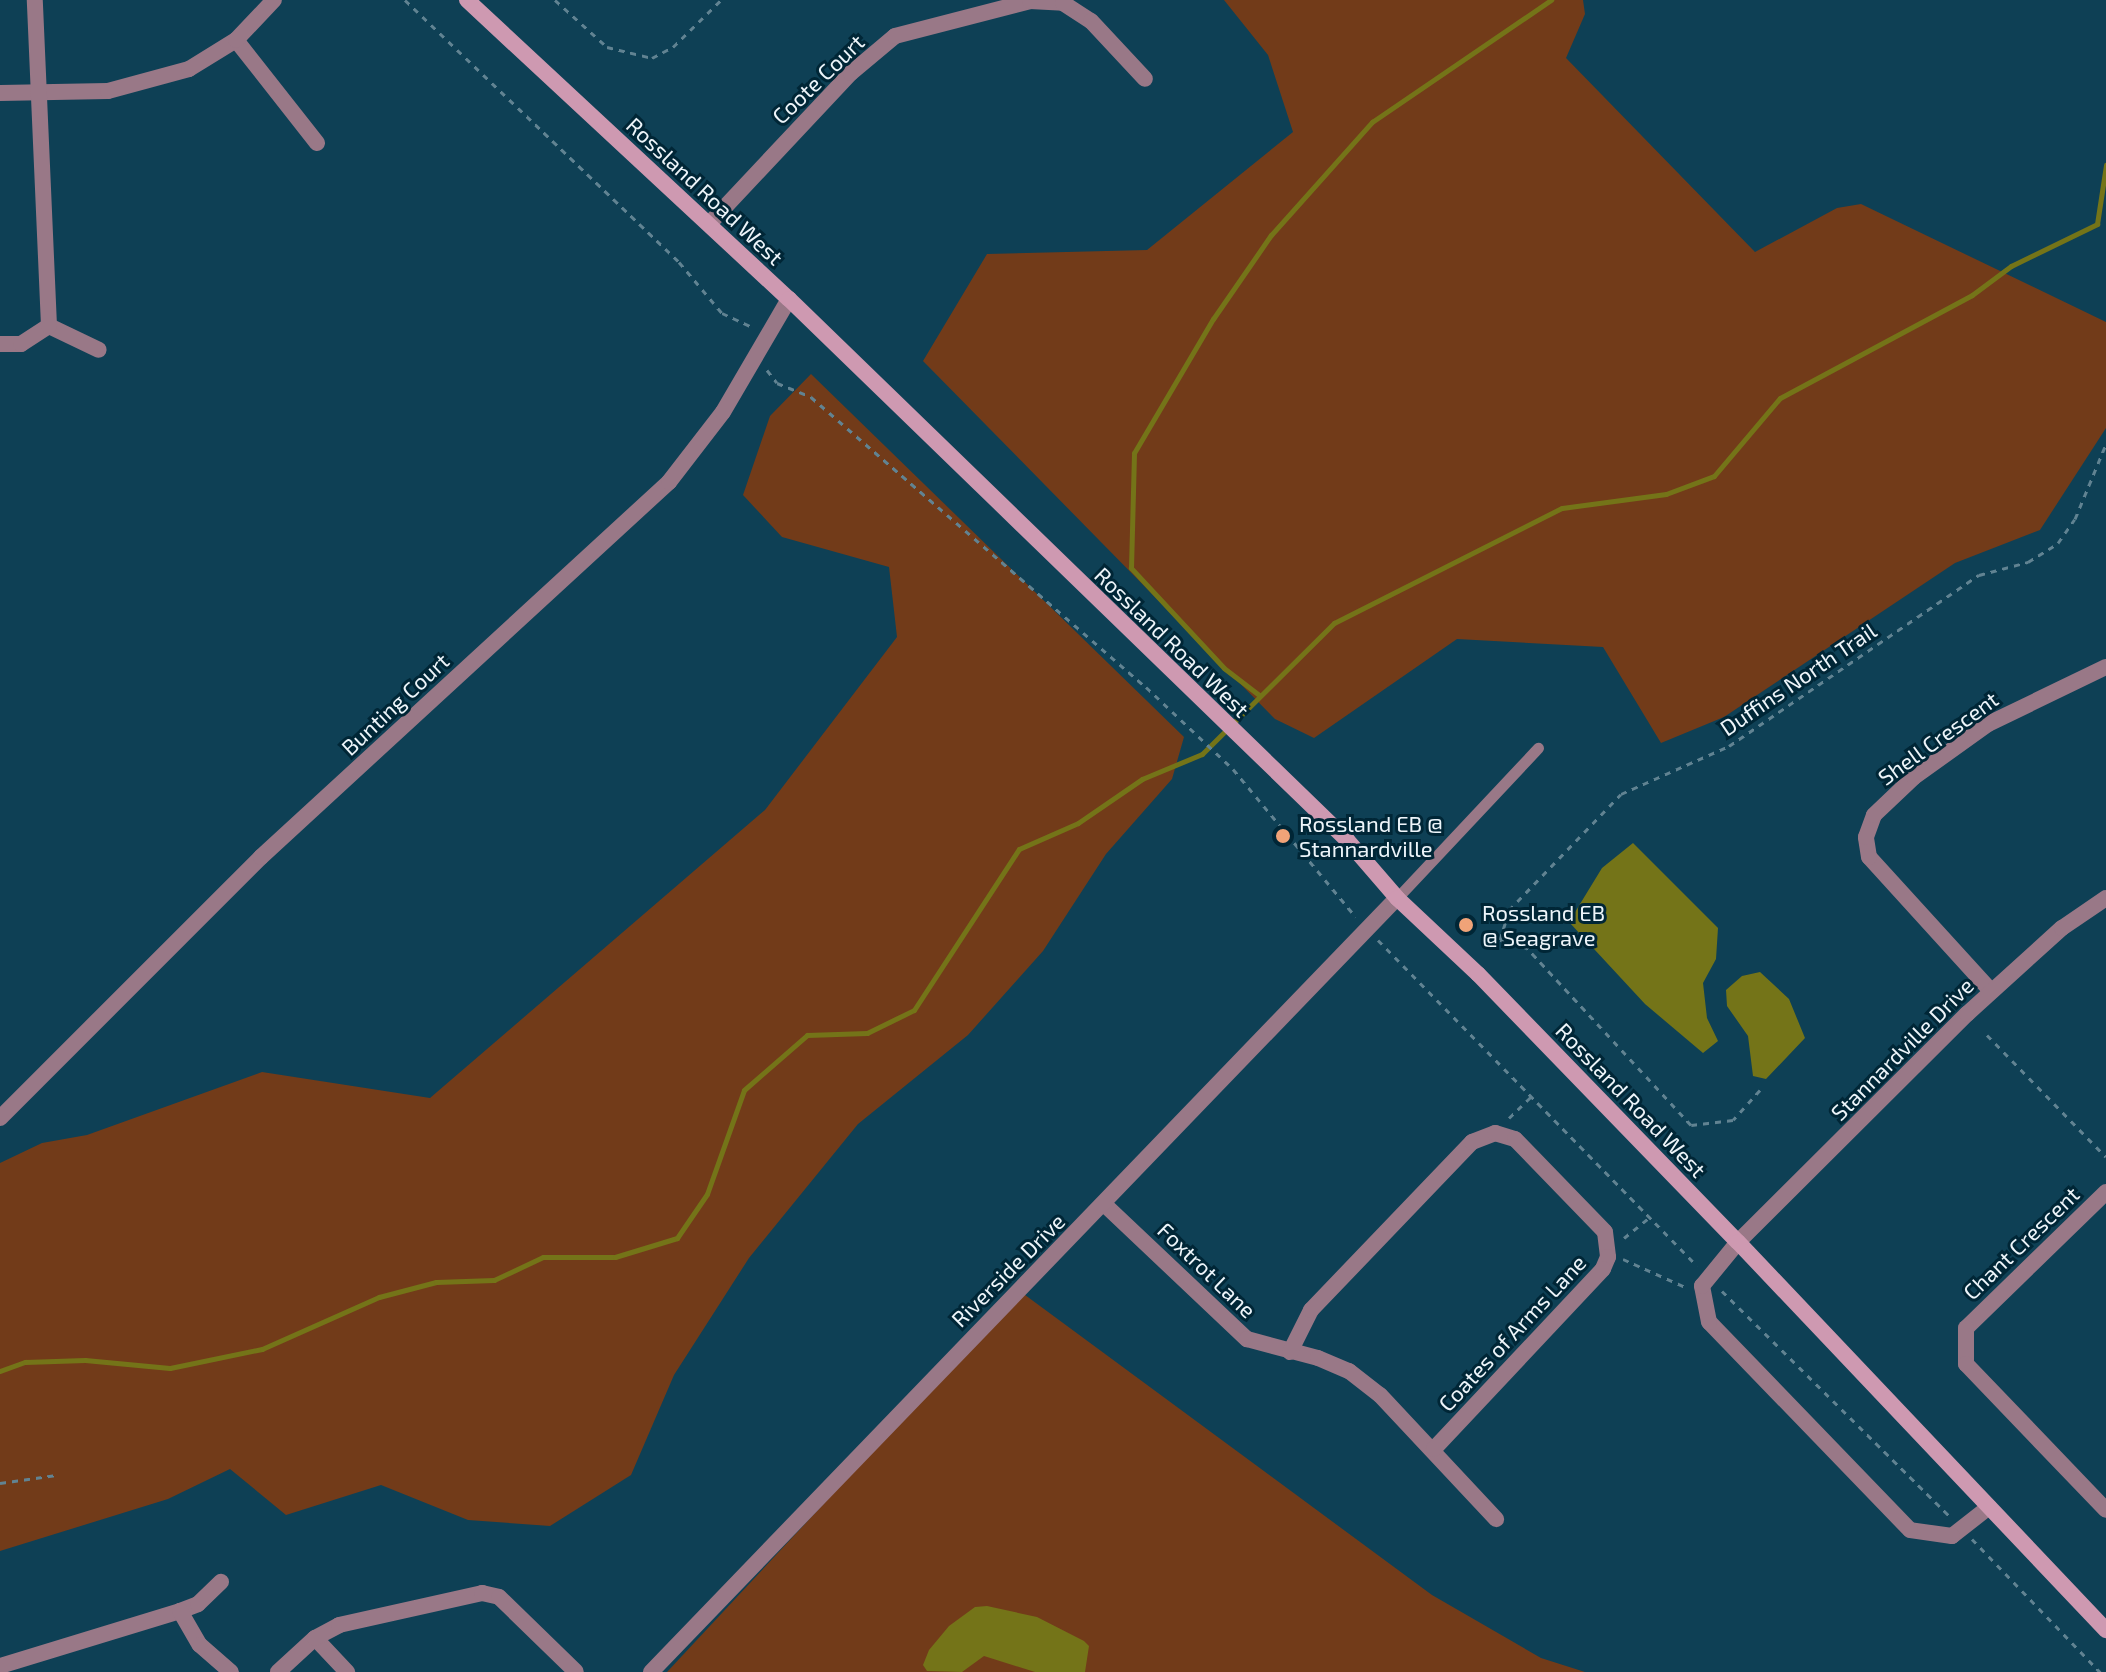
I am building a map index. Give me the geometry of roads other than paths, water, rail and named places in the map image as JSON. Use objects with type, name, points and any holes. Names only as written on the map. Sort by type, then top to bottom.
[{"type":"main road","name":"Rossland Road West","points":[[467,0],[789,299],[1347,840],[1397,898],[1478,974],[1738,1242],[2106,1630]]},
{"type":"street","points":[[35,0],[49,326]]},
{"type":"street","points":[[0,93],[122,88],[189,69],[236,40],[274,0]]},
{"type":"street","name":"Coote Court","points":[[709,224],[851,73],[895,36],[1030,1],[1063,3],[1091,21],[1145,79]]},
{"type":"street","points":[[236,40],[317,143]]},
{"type":"street","name":"Bunting Court","points":[[0,1118],[261,857],[669,482],[723,412],[789,299]]},
{"type":"street","points":[[0,344],[21,344],[49,326]]},
{"type":"street","points":[[49,326],[99,350]]},
{"type":"street","name":"Shell Crescent","points":[[1991,991],[1869,857],[1866,837],[1874,815],[1914,777],[1988,724],[2106,667]]},
{"type":"street","name":"Riverside Drive","points":[[651,1672],[1397,898]]},
{"type":"street","name":"Stannardville Drive","points":[[1738,1242],[1991,991],[2062,928],[2106,898]]},
{"type":"street","name":"Coates of Arms Lane","points":[[1290,1352],[1311,1310],[1472,1142],[1504,1135],[1515,1139],[1605,1232],[1608,1248],[1603,1269],[1434,1449]]},
{"type":"street","name":"Chant Crescent","points":[[2104,1196],[1966,1328],[1966,1364],[2106,1510]]},
{"type":"street","name":"Foxtrot Lane","points":[[1104,1204],[1247,1339],[1290,1352]]},
{"type":"street","points":[[1738,1242],[1707,1276],[1704,1295],[1709,1322],[1910,1530],[1952,1536],[1989,1507]]},
{"type":"street","points":[[1290,1352],[1349,1371],[1434,1449],[1496,1519]]},
{"type":"street","points":[[0,1666],[180,1611],[198,1604],[221,1582]]},
{"type":"street","points":[[278,1672],[315,1638],[339,1625],[482,1593],[499,1597],[576,1672]]},
{"type":"street","points":[[180,1611],[200,1645],[231,1672]]},
{"type":"street","points":[[315,1638],[347,1672]]},
{"type":"lane","points":[[1397,898],[1538,748]]},
{"type":"waterway","points":[[1259,695],[1224,668],[1131,568],[1134,453],[1213,319],[1271,235],[1372,122],[1551,0]]},
{"type":"waterway","points":[[0,1371],[25,1362],[85,1360],[170,1368],[262,1349],[379,1297],[436,1282],[494,1280],[543,1257],[615,1257],[677,1238],[707,1194],[744,1090],[807,1035],[867,1033],[914,1010],[1019,849],[1078,823],[1142,779],[1202,754],[1334,623],[1562,508],[1666,494],[1714,476],[1780,398],[1972,295],[2011,266],[2097,224],[2106,165]]},
{"type":"place","name":"Rossland EB @ Stannardville","points":[[1283,836]]},
{"type":"place","name":"Rossland EB @ Seagrave","points":[[1466,925]]}]
